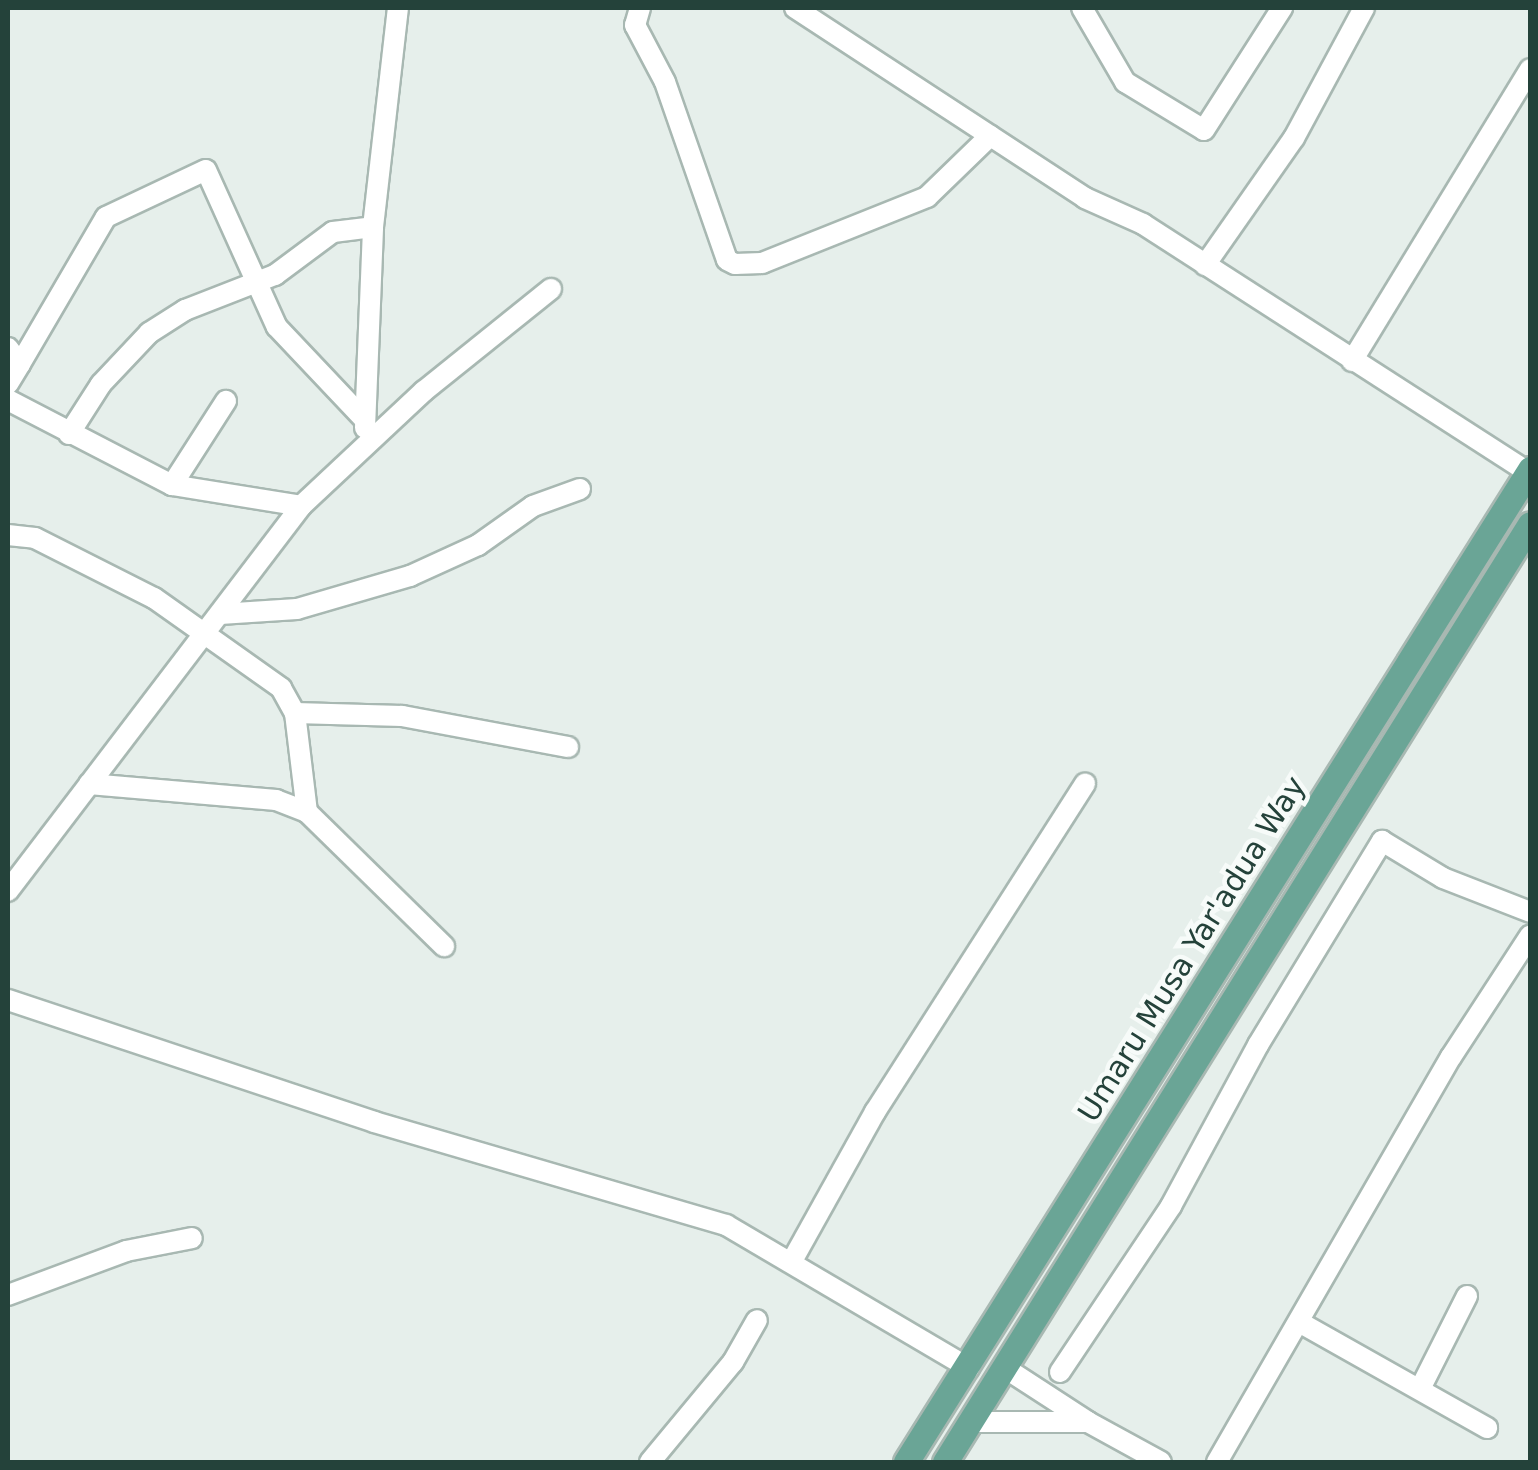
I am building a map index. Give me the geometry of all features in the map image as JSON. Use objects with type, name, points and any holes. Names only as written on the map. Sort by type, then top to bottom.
[{"type":"main road","name":"Umaru Musa Yar'adua Way","points":[[906,1462],[1010,1303],[1529,470]]},
{"type":"main road","name":"Umaru Musa Yar'adua Way","points":[[945,1462],[1530,524]]},
{"type":"main road","points":[[1010,1303],[1036,1318]]},
{"type":"street","points":[[364,445],[373,227],[398,8]]},
{"type":"street","points":[[640,8],[635,26],[665,82],[727,260],[735,264],[762,263],[927,197],[990,136]]},
{"type":"street","points":[[796,8],[990,136],[1205,265],[1352,362],[1529,470]]},
{"type":"street","points":[[1082,8],[1125,82],[1204,130],[1282,8]]},
{"type":"street","points":[[1205,265],[1294,138],[1364,8]]},
{"type":"street","points":[[1352,362],[1530,70]]},
{"type":"street","points":[[8,384],[14,356],[106,217],[206,170],[277,327],[365,420]]},
{"type":"street","points":[[68,434],[101,384],[149,334],[259,280],[332,232],[373,227]]},
{"type":"street","points":[[8,892],[301,506],[364,445],[551,290]]},
{"type":"street","points":[[8,400],[172,486],[301,506]]},
{"type":"street","points":[[172,486],[226,401]]},
{"type":"street","points":[[220,614],[297,608],[410,576],[478,545],[532,506],[580,489]]},
{"type":"street","points":[[8,535],[35,538],[154,598],[281,688],[295,713],[306,812]]},
{"type":"street","points":[[295,713],[402,716],[568,747]]},
{"type":"street","points":[[792,1262],[874,1112],[1085,783]]},
{"type":"street","points":[[89,784],[276,800],[306,812],[444,946]]},
{"type":"street","points":[[1060,1372],[1171,1206],[1258,1045],[1382,841],[1443,878],[1530,912]]},
{"type":"street","points":[[1217,1462],[1451,1057],[1530,936]]},
{"type":"street","points":[[8,1000],[374,1122],[726,1225],[968,1368]]},
{"type":"street","points":[[8,1295],[126,1250],[192,1238]]},
{"type":"street","points":[[1421,1388],[1466,1296]]},
{"type":"street","points":[[650,1462],[733,1362],[757,1320]]},
{"type":"street","points":[[1299,1322],[1487,1428]]},
{"type":"street","points":[[1005,1368],[1088,1422],[1161,1462]]},
{"type":"street","points":[[972,1422],[1088,1422]]}]
